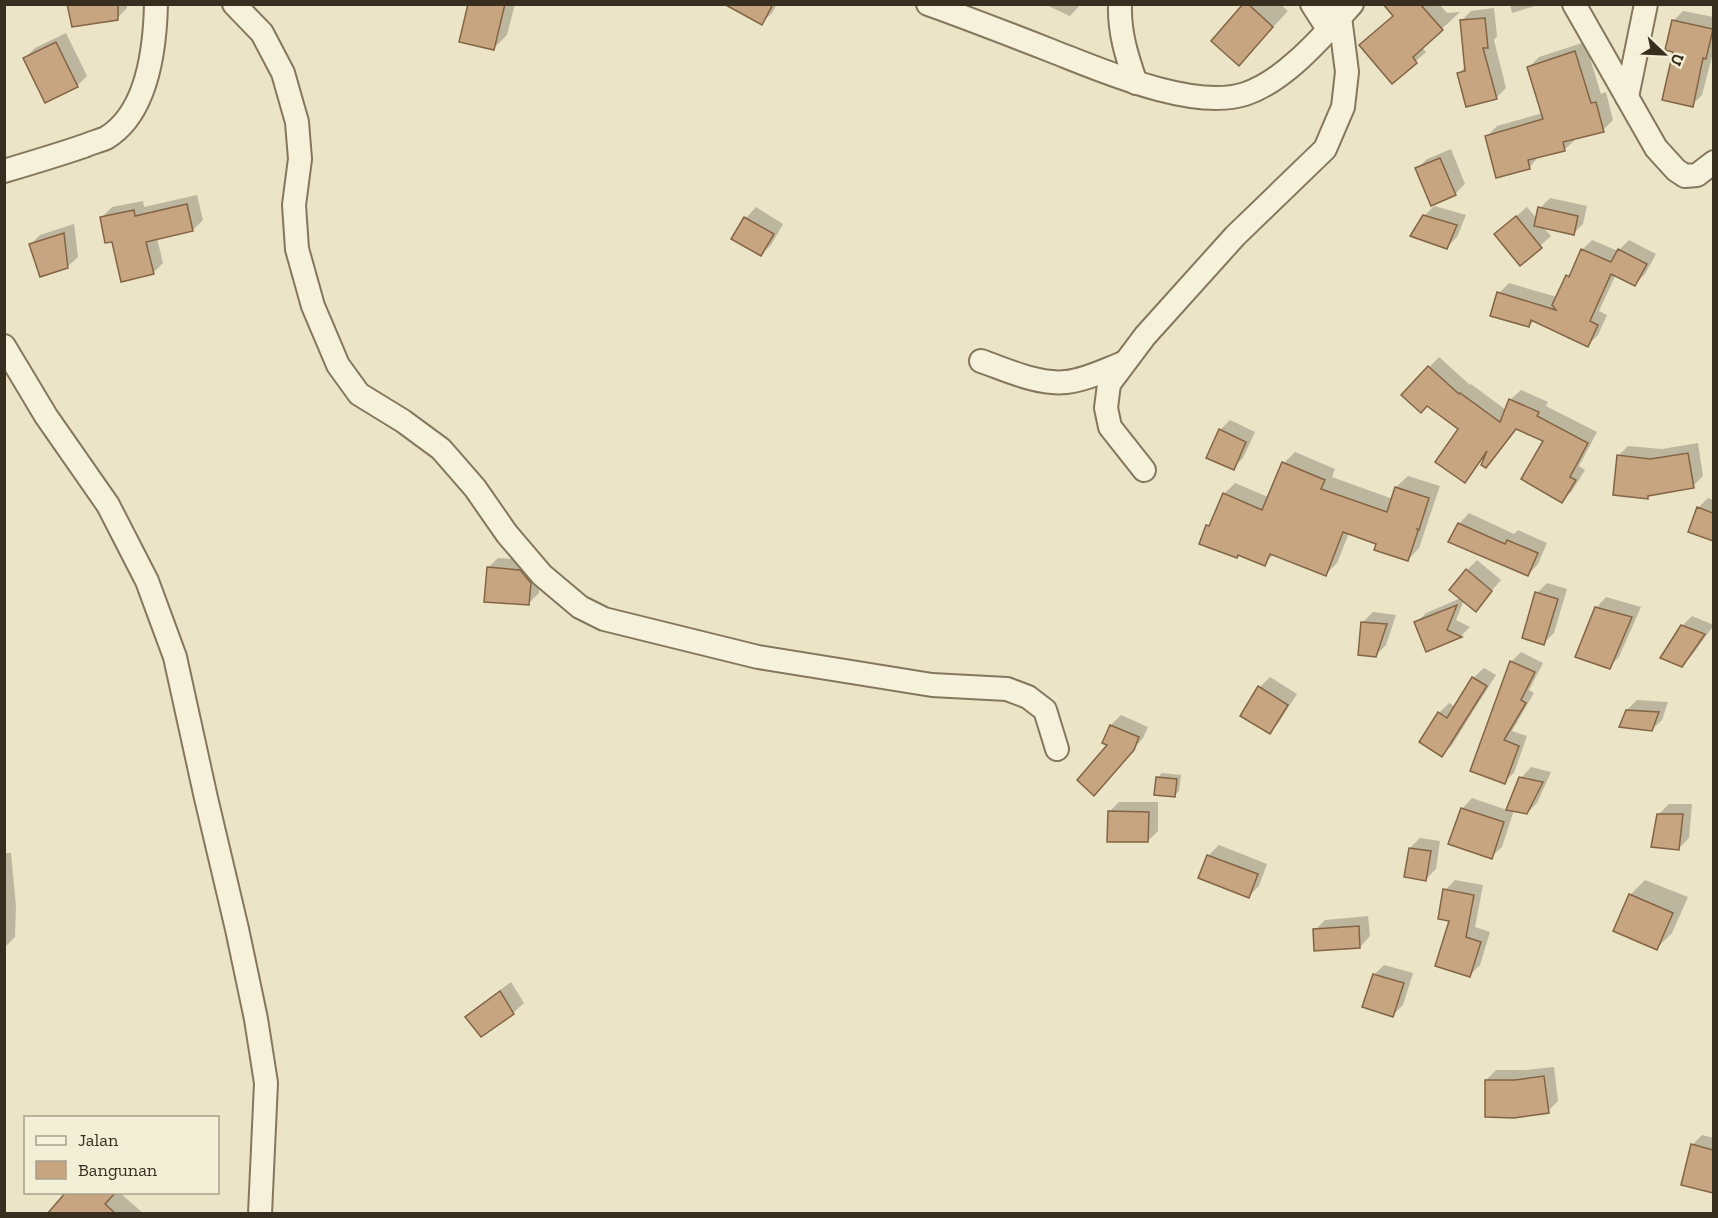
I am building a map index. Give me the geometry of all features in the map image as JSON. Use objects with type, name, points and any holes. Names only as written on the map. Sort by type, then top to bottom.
[{"type":"street","points":[[4,171],[60,155],[106,138],[123,122],[140,96],[151,63],[156,31],[156,4]]},
{"type":"street","points":[[234,4],[262,33],[284,73],[297,122],[300,159],[294,205],[297,249],[313,306],[338,365],[359,394],[403,421],[441,449],[475,488],[507,534],[542,575],[580,607],[604,619],[758,657],[932,685],[1007,689],[1028,697],[1046,710],[1057,749]]},
{"type":"street","points":[[928,4],[1136,83],[1201,99],[1244,94],[1265,85],[1280,75],[1339,18]]},
{"type":"street","points":[[1120,4],[1121,30],[1126,55],[1136,83]]},
{"type":"street","points":[[1312,4],[1339,18]]},
{"type":"street","points":[[1574,4],[1587,31],[1656,148],[1676,170],[1686,176],[1697,175],[1713,162]]},
{"type":"street","points":[[1627,97],[1646,4]]},
{"type":"street","points":[[1144,470],[1110,427],[1106,408],[1109,384],[1123,363],[1235,236],[1324,149],[1343,107],[1347,72],[1339,18]]},
{"type":"street","points":[[4,346],[46,416],[108,506],[147,581],[176,657],[237,929],[256,1019],[266,1083],[260,1214]]},
{"type":"street","points":[[981,361],[1037,380],[1064,382],[1088,377],[1123,363]]},
{"type":"building","points":[[67,4],[118,4],[118,20],[72,27]]},
{"type":"building","points":[[468,4],[505,4],[494,50],[459,42]]},
{"type":"building","points":[[724,4],[773,4],[762,25]]},
{"type":"building","points":[[1243,4],[1248,4],[1273,27],[1239,66],[1211,41]]},
{"type":"building","points":[[1383,4],[1420,4],[1443,30],[1413,57],[1417,63],[1392,84],[1359,45],[1393,16]]},
{"type":"building","points":[[1485,18],[1488,48],[1483,48],[1497,99],[1466,107],[1457,73],[1465,71],[1460,20]]},
{"type":"building","points":[[1672,20],[1713,29],[1706,59],[1703,58],[1693,107],[1662,100],[1673,52],[1665,50]]},
{"type":"building","points":[[56,42],[78,87],[45,103],[23,58]]},
{"type":"building","points":[[1575,51],[1591,103],[1596,102],[1604,132],[1563,142],[1565,151],[1528,160],[1530,169],[1496,178],[1485,136],[1543,119],[1527,67]]},
{"type":"building","points":[[1440,158],[1456,195],[1431,206],[1415,168]]},
{"type":"building","points":[[187,204],[193,231],[146,242],[154,274],[121,282],[112,242],[105,243],[100,217],[134,210],[135,216]]},
{"type":"building","points":[[1538,207],[1578,216],[1574,235],[1534,226]]},
{"type":"building","points":[[1423,215],[1457,225],[1447,249],[1410,236]]},
{"type":"building","points":[[1516,216],[1542,248],[1520,266],[1494,234]]},
{"type":"building","points":[[744,217],[774,234],[761,256],[731,239]]},
{"type":"building","points":[[64,233],[68,268],[40,277],[29,244]]},
{"type":"building","points":[[1581,249],[1611,262],[1618,249],[1647,264],[1635,286],[1611,274],[1590,321],[1598,325],[1588,347],[1531,320],[1529,327],[1490,316],[1497,292],[1556,310],[1552,305],[1566,275],[1569,277]]},
{"type":"building","points":[[1428,366],[1459,394],[1500,422],[1509,399],[1539,412],[1537,416],[1588,443],[1570,477],[1576,480],[1562,503],[1521,479],[1543,441],[1516,429],[1486,468],[1481,465],[1487,451],[1465,483],[1435,462],[1458,429],[1427,406],[1421,413],[1401,395]]},
{"type":"building","points":[[1219,429],[1246,442],[1234,470],[1206,458]]},
{"type":"building","points":[[1688,453],[1694,488],[1648,496],[1648,499],[1613,495],[1617,455],[1650,459]]},
{"type":"building","points":[[1282,462],[1325,480],[1321,489],[1387,512],[1395,487],[1429,498],[1408,561],[1374,550],[1376,544],[1343,532],[1326,576],[1270,554],[1265,566],[1238,555],[1237,558],[1199,544],[1223,493],[1262,510]]},
{"type":"building","points":[[1697,507],[1713,513],[1713,541],[1688,532]]},
{"type":"building","points":[[1458,523],[1505,544],[1507,540],[1538,553],[1528,576],[1448,542]]},
{"type":"building","points":[[487,567],[520,570],[531,583],[529,605],[484,602]]},
{"type":"building","points":[[1466,569],[1492,591],[1476,612],[1449,590]]},
{"type":"building","points":[[1535,592],[1558,599],[1544,645],[1522,638]]},
{"type":"building","points":[[1457,605],[1447,630],[1462,637],[1426,652],[1414,622]]},
{"type":"building","points":[[1595,607],[1632,617],[1610,669],[1575,657]]},
{"type":"building","points":[[1361,622],[1387,624],[1376,657],[1358,655]]},
{"type":"building","points":[[1681,625],[1705,634],[1682,667],[1660,658]]},
{"type":"building","points":[[1510,661],[1535,672],[1521,700],[1526,703],[1504,740],[1519,746],[1505,784],[1470,771]]},
{"type":"building","points":[[1472,677],[1487,686],[1442,757],[1419,742],[1438,712],[1447,718]]},
{"type":"building","points":[[1258,686],[1288,705],[1270,734],[1240,716]]},
{"type":"building","points":[[1626,710],[1659,712],[1652,731],[1619,727]]},
{"type":"building","points":[[1110,725],[1139,737],[1134,750],[1094,796],[1077,780],[1107,745],[1102,743]]},
{"type":"building","points":[[1156,777],[1177,779],[1175,797],[1154,795]]},
{"type":"building","points":[[1519,777],[1543,782],[1527,814],[1506,810]]},
{"type":"building","points":[[1461,808],[1504,822],[1492,859],[1448,844]]},
{"type":"building","points":[[1108,811],[1149,812],[1148,842],[1107,842]]},
{"type":"building","points":[[1657,814],[1683,814],[1679,850],[1651,847]]},
{"type":"building","points":[[1409,848],[1431,851],[1426,881],[1404,877]]},
{"type":"building","points":[[1207,855],[1258,874],[1249,898],[1198,878]]},
{"type":"building","points":[[1443,889],[1474,895],[1466,937],[1481,942],[1470,977],[1435,966],[1449,921],[1438,919]]},
{"type":"building","points":[[1629,894],[1673,913],[1657,950],[1613,931]]},
{"type":"building","points":[[1359,926],[1360,948],[1314,951],[1313,929]]},
{"type":"building","points":[[1373,974],[1404,983],[1393,1017],[1362,1007]]},
{"type":"building","points":[[500,991],[514,1014],[481,1037],[465,1017]]},
{"type":"building","points":[[1544,1076],[1549,1113],[1514,1118],[1485,1117],[1485,1080],[1515,1080]]},
{"type":"building","points":[[1691,1144],[1713,1150],[1713,1193],[1681,1185]]},
{"type":"building","points":[[64,1194],[114,1194],[105,1204],[116,1214],[47,1214]]}]
